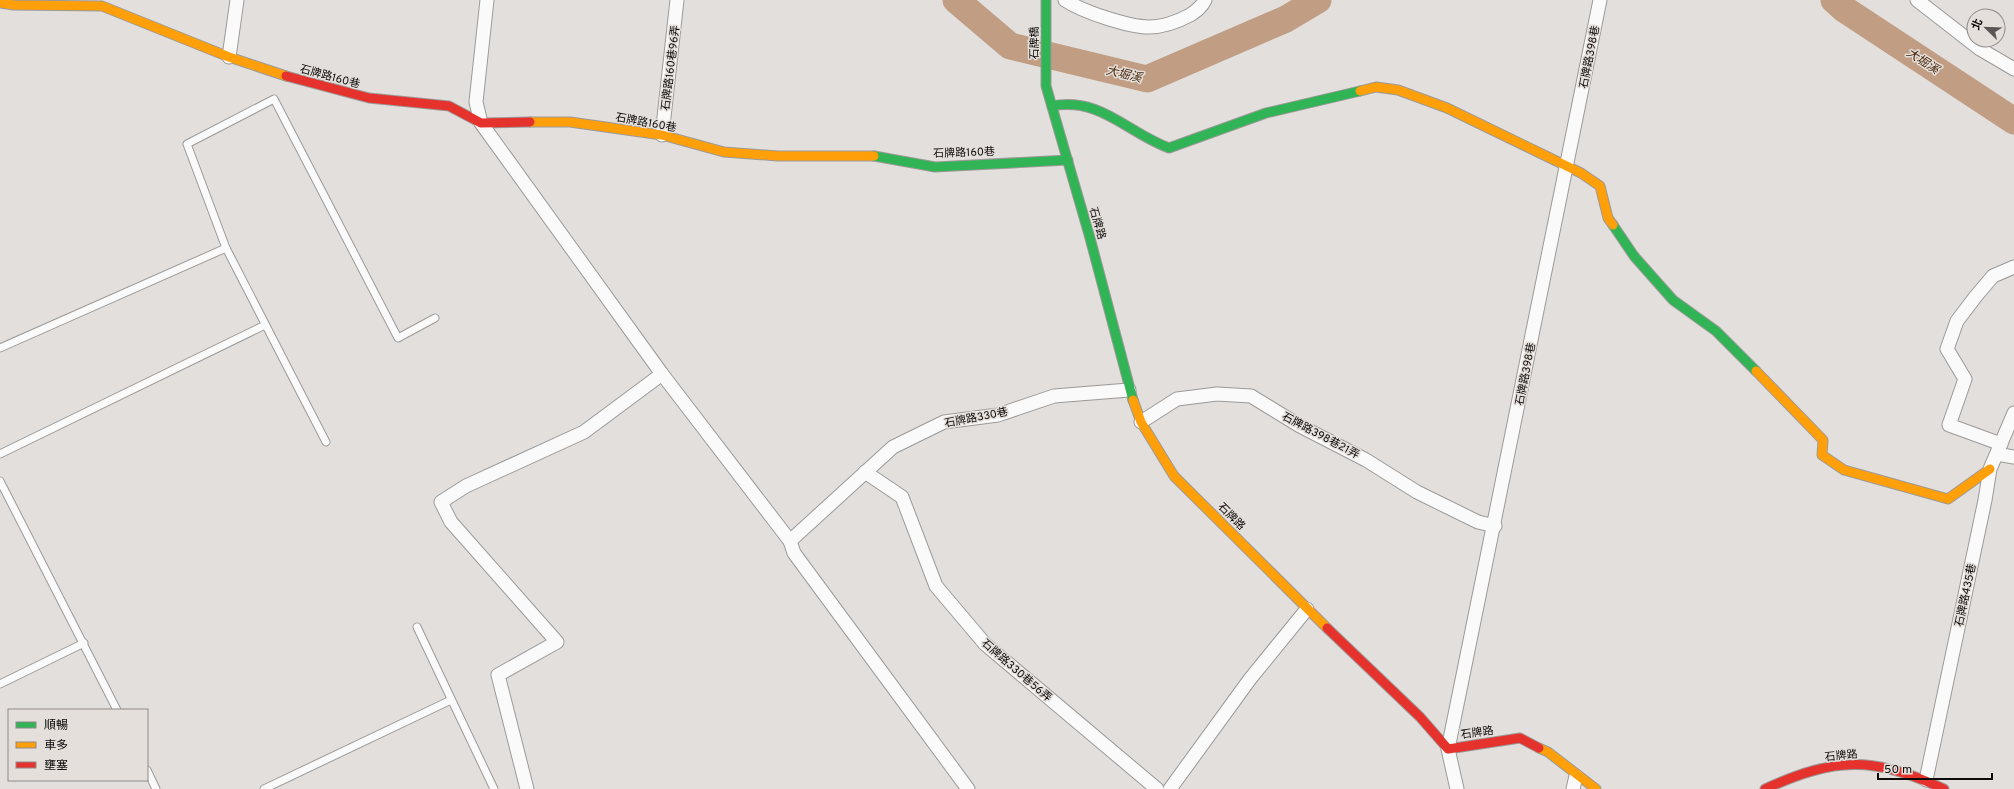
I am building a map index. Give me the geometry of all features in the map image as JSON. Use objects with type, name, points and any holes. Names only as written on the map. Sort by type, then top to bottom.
[{"type":"street","points":[[228,57],[237,0]]},
{"type":"street","points":[[487,0],[476,102],[481,123],[662,374],[790,541],[794,552],[968,789]]},
{"type":"street","name":"石牌路160巷96弄","points":[[662,135],[678,0]]},
{"type":"street","name":"石牌橋","points":[[1046,0],[1046,86]]},
{"type":"street","points":[[1065,0],[1101,17],[1148,27],[1166,26],[1182,19],[1197,10],[1205,0]]},
{"type":"street","name":"石牌路398巷","points":[[1448,749],[1495,526],[1600,0]]},
{"type":"street","points":[[1917,0],[1980,49],[2014,69]]},
{"type":"street","name":"石牌路160巷","points":[[0,3],[14,5],[102,6],[228,57],[294,79],[369,98],[449,106],[481,123],[570,122],[662,135],[724,152],[778,156],[871,155],[935,167],[1068,160]]},
{"type":"street","name":"石牌路","points":[[1046,86],[1090,238],[1129,390],[1141,422],[1174,476],[1307,609],[1420,717],[1448,749],[1520,738],[1548,752],[1576,776],[1596,789]]},
{"type":"street","points":[[1052,106],[1068,103],[1084,105],[1106,114],[1150,141],[1169,148],[1192,141],[1266,113],[1376,87],[1398,90],[1447,108],[1581,173],[1600,186],[1608,218],[1634,256],[1673,300],[1716,331],[1823,440],[1822,455],[1844,470],[1948,499],[1990,469]]},
{"type":"street","points":[[2014,267],[1993,276],[1976,296],[1957,321],[1946,349],[1965,379],[1949,425],[2014,457]]},
{"type":"street","points":[[527,789],[498,675],[557,642],[451,522],[440,502],[466,486],[584,432],[662,374]]},
{"type":"street","name":"石牌路330巷","points":[[790,541],[893,447],[944,422],[998,415],[1054,396],[1129,390]]},
{"type":"street","name":"石牌路398巷21弄","points":[[1141,422],[1177,399],[1217,394],[1251,396],[1300,426],[1366,460],[1417,492],[1478,522],[1495,526]]},
{"type":"street","name":"石牌路435巷","points":[[1926,780],[1985,500],[1990,469],[2014,413]]},
{"type":"street","name":"石牌路330巷56弄","points":[[865,472],[902,497],[936,586],[985,644],[1157,789]]},
{"type":"street","points":[[1170,789],[1250,679],[1307,609]]},
{"type":"street","points":[[1448,749],[1457,789]]},
{"type":"street","name":"石牌路","points":[[1765,789],[1791,777],[1835,765],[1866,764],[1926,780],[1944,789]]},
{"type":"street","points":[[1573,789],[1576,776]]},
{"type":"lane","points":[[326,442],[226,248],[187,144],[274,99],[398,338],[435,318]]},
{"type":"lane","points":[[0,348],[226,248]]},
{"type":"lane","points":[[0,454],[265,325]]},
{"type":"lane","points":[[0,481],[117,709]]},
{"type":"lane","points":[[417,627],[494,789]]},
{"type":"lane","points":[[0,684],[84,643]]},
{"type":"lane","points":[[264,789],[451,700]]},
{"type":"lane","points":[[148,772],[156,789]]},
{"type":"waterway","name":"大堀溪","points":[[956,0],[1010,46],[1147,79],[1286,19],[1318,0]]},
{"type":"waterway","name":"大堀溪","points":[[1834,0],[1844,9],[2014,121]]},
{"type":"traffic: fast","points":[[1046,0],[1046,86],[1090,238],[1133,400]]},
{"type":"traffic: fast","points":[[1052,106],[1069,105],[1099,111],[1169,148],[1266,113],[1360,91]]},
{"type":"traffic: fast","points":[[874,156],[935,167],[1068,160]]},
{"type":"traffic: fast","points":[[1613,225],[1634,256],[1673,300],[1716,331],[1756,371]]},
{"type":"traffic: slow","points":[[0,3],[14,5],[102,6],[229,57],[286,76]]},
{"type":"traffic: slow","points":[[1360,91],[1376,87],[1398,90],[1447,108],[1581,173],[1600,186],[1608,218],[1613,225]]},
{"type":"traffic: slow","points":[[530,122],[570,122],[662,135],[724,152],[778,156],[874,156]]},
{"type":"traffic: slow","points":[[1756,371],[1823,440],[1822,455],[1844,470],[1948,499],[1990,469]]},
{"type":"traffic: slow","points":[[1133,400],[1141,422],[1174,476],[1327,628]]},
{"type":"traffic: slow","points":[[1539,748],[1548,752],[1596,789]]},
{"type":"traffic: jam","points":[[286,76],[369,98],[449,106],[481,123],[530,122]]},
{"type":"traffic: jam","points":[[1327,628],[1420,717],[1448,749],[1520,738],[1539,748]]},
{"type":"traffic: jam","points":[[1765,789],[1790,778],[1813,771],[1834,766],[1854,765],[1875,766],[1896,771],[1919,778],[1944,789]]}]
